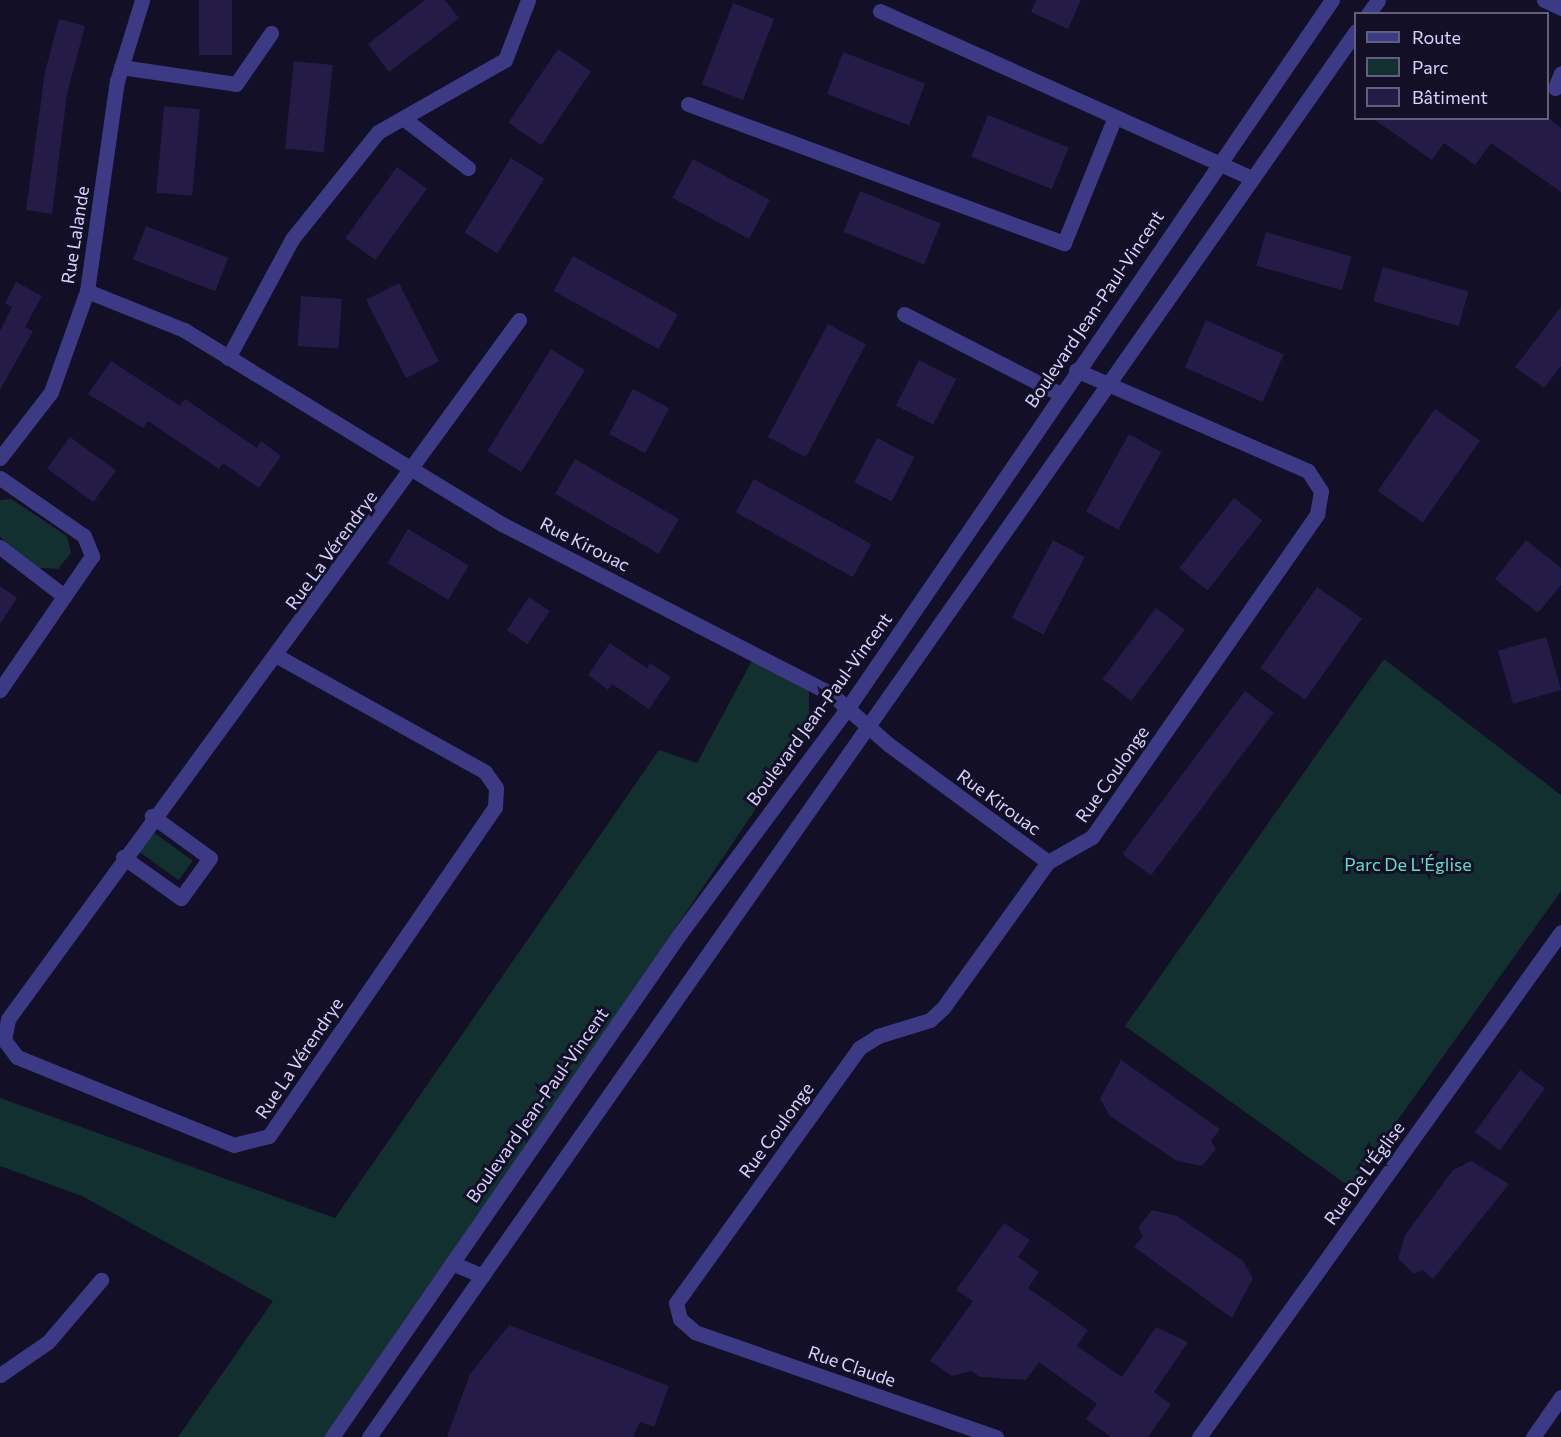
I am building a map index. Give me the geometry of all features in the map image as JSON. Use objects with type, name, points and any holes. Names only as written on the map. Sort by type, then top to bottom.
[{"type":"street","name":"Rue Lalande","points":[[0,458],[51,392],[87,291],[121,67],[142,0]]},
{"type":"street","name":"Boulevard Jean-Paul-Vincent","points":[[332,1437],[679,935],[847,709],[1217,163],[1332,0]]},
{"type":"street","points":[[1544,0],[1561,8]]},
{"type":"street","points":[[228,358],[292,239],[378,132],[505,60],[523,3]]},
{"type":"street","points":[[880,11],[1114,119],[1251,178]]},
{"type":"street","points":[[121,67],[236,84],[271,33]]},
{"type":"street","points":[[373,1436],[482,1276],[866,727],[1111,386],[1251,178],[1354,34]]},
{"type":"street","points":[[1555,88],[1561,73]]},
{"type":"street","points":[[688,104],[1064,243],[1114,119]]},
{"type":"street","points":[[403,118],[468,168]]},
{"type":"street","name":"Rue Kirouac","points":[[87,291],[184,330],[415,468],[502,524],[830,693],[866,727],[1048,862]]},
{"type":"street","points":[[904,314],[1060,394]]},
{"type":"street","name":"Rue La Vérendrye","points":[[277,656],[485,772],[496,788],[495,807],[465,852],[269,1136],[253,1144],[221,1140],[27,1061],[4,1040],[8,1019],[152,816],[277,656],[415,468],[519,320]]},
{"type":"street","name":"Rue Coulonge","points":[[695,1332],[680,1319],[676,1303],[859,1048],[878,1036],[930,1020],[943,1008],[1048,862],[1092,837],[1317,514],[1321,491],[1308,471],[1076,370]]},
{"type":"street","points":[[0,478],[84,536],[92,556],[0,690]]},
{"type":"street","points":[[0,547],[64,596]]},
{"type":"street","points":[[123,857],[181,898],[210,858],[152,816]]},
{"type":"street","name":"Rue De L'Église","points":[[1198,1437],[1561,932]]},
{"type":"street","points":[[452,1263],[482,1276]]},
{"type":"street","points":[[0,1375],[48,1342],[101,1280]]},
{"type":"street","name":"Rue Claude","points":[[695,1332],[996,1437]]},
{"type":"street","points":[[1533,1437],[1561,1396]]},
{"type":"green space","points":[[11,499],[67,536],[71,553],[58,569],[39,568],[0,537],[0,500]]},
{"type":"green space","points":[[753,659],[809,690],[809,730],[332,1437],[178,1437],[273,1301],[82,1196],[0,1166],[0,1098],[335,1218],[659,750],[697,763]]},
{"type":"green space","name":"Parc De L'Église","points":[[1384,659],[1561,795],[1561,891],[1350,1187],[1125,1026]]},
{"type":"green space","points":[[153,832],[193,861],[179,880],[139,851]]},
{"type":"building","points":[[199,0],[232,0],[232,55],[199,55]]},
{"type":"building","points":[[425,0],[445,0],[459,18],[389,72],[368,44]]},
{"type":"building","points":[[1036,0],[1081,0],[1068,29],[1031,12]]},
{"type":"building","points":[[733,3],[774,19],[743,100],[702,84]]},
{"type":"building","points":[[59,19],[85,26],[67,94],[52,214],[26,210],[45,72]]},
{"type":"building","points":[[558,49],[591,71],[541,145],[508,123]]},
{"type":"building","points":[[843,52],[925,84],[909,126],[827,94]]},
{"type":"building","points":[[294,61],[333,65],[324,153],[285,149]]},
{"type":"building","points":[[164,106],[200,109],[192,196],[156,193]]},
{"type":"building","points":[[988,115],[1069,148],[1052,189],[971,157]]},
{"type":"building","points":[[1549,119],[1561,128],[1561,192],[1491,143],[1475,165],[1444,143],[1432,160],[1375,120]]},
{"type":"building","points":[[511,158],[544,179],[497,253],[464,233]]},
{"type":"building","points":[[693,159],[770,200],[749,239],[672,198]]},
{"type":"building","points":[[397,167],[427,189],[375,260],[345,238]]},
{"type":"building","points":[[860,191],[941,224],[924,264],[844,232]]},
{"type":"building","points":[[146,226],[228,258],[215,291],[133,260]]},
{"type":"building","points":[[1266,232],[1352,257],[1342,290],[1256,266]]},
{"type":"building","points":[[573,256],[678,314],[659,349],[554,291]]},
{"type":"building","points":[[1383,267],[1469,292],[1459,326],[1373,302]]},
{"type":"building","points":[[16,282],[42,296],[25,327],[33,331],[0,390],[0,331],[12,307],[5,303]]},
{"type":"building","points":[[399,283],[439,361],[406,378],[366,300]]},
{"type":"building","points":[[301,296],[342,299],[338,349],[298,346]]},
{"type":"building","points":[[1561,307],[1561,366],[1544,388],[1515,367]]},
{"type":"building","points":[[1206,320],[1284,355],[1263,402],[1185,368]]},
{"type":"building","points":[[828,324],[866,344],[806,457],[768,437]]},
{"type":"building","points":[[551,349],[585,370],[521,472],[487,451]]},
{"type":"building","points":[[919,360],[956,379],[933,425],[896,405]]},
{"type":"building","points":[[111,361],[180,406],[185,399],[257,448],[261,441],[281,456],[259,488],[223,463],[219,469],[148,421],[143,428],[88,394]]},
{"type":"building","points":[[633,389],[669,408],[645,453],[609,434]]},
{"type":"building","points":[[1435,409],[1480,441],[1423,522],[1378,491]]},
{"type":"building","points":[[1129,434],[1161,452],[1118,530],[1086,512]]},
{"type":"building","points":[[70,437],[116,471],[93,502],[47,469]]},
{"type":"building","points":[[877,438],[914,457],[892,502],[854,483]]},
{"type":"building","points":[[575,459],[679,519],[659,554],[555,494]]},
{"type":"building","points":[[754,479],[871,544],[853,577],[736,512]]},
{"type":"building","points":[[1234,498],[1262,520],[1208,590],[1179,568]]},
{"type":"building","points":[[408,529],[469,566],[448,600],[387,563]]},
{"type":"building","points":[[1053,540],[1085,557],[1043,635],[1012,618]]},
{"type":"building","points":[[1526,540],[1561,568],[1561,585],[1538,613],[1495,579]]},
{"type":"building","points":[[0,586],[17,598],[0,624]]},
{"type":"building","points":[[1317,587],[1362,619],[1305,700],[1260,668]]},
{"type":"building","points":[[529,597],[550,611],[527,644],[507,630]]},
{"type":"building","points":[[1156,608],[1185,630],[1131,701],[1102,679]]},
{"type":"building","points":[[1546,637],[1561,690],[1513,704],[1498,651]]},
{"type":"building","points":[[610,643],[647,668],[650,663],[671,677],[649,709],[612,684],[608,690],[588,675]]},
{"type":"building","points":[[1245,691],[1274,713],[1151,876],[1122,854]]},
{"type":"building","points":[[1121,1060],[1220,1129],[1211,1141],[1216,1149],[1202,1166],[1177,1161],[1110,1116],[1100,1099]]},
{"type":"building","points":[[1520,1070],[1545,1088],[1500,1151],[1475,1132]]},
{"type":"building","points":[[1471,1161],[1509,1184],[1433,1279],[1422,1270],[1414,1274],[1398,1259],[1405,1235],[1453,1170]]},
{"type":"building","points":[[1152,1210],[1177,1216],[1243,1261],[1253,1278],[1232,1318],[1134,1247],[1143,1236],[1138,1228]]},
{"type":"building","points":[[1004,1223],[1030,1240],[1018,1257],[1039,1272],[1028,1288],[1088,1330],[1077,1346],[1122,1377],[1156,1327],[1188,1342],[1154,1392],[1171,1404],[1148,1437],[1111,1437],[1086,1419],[1097,1404],[1039,1362],[1026,1380],[980,1377],[971,1371],[952,1376],[930,1361],[973,1301],[956,1290]]},
{"type":"building","points":[[509,1325],[669,1386],[654,1427],[640,1422],[633,1437],[447,1437],[470,1374]]}]
